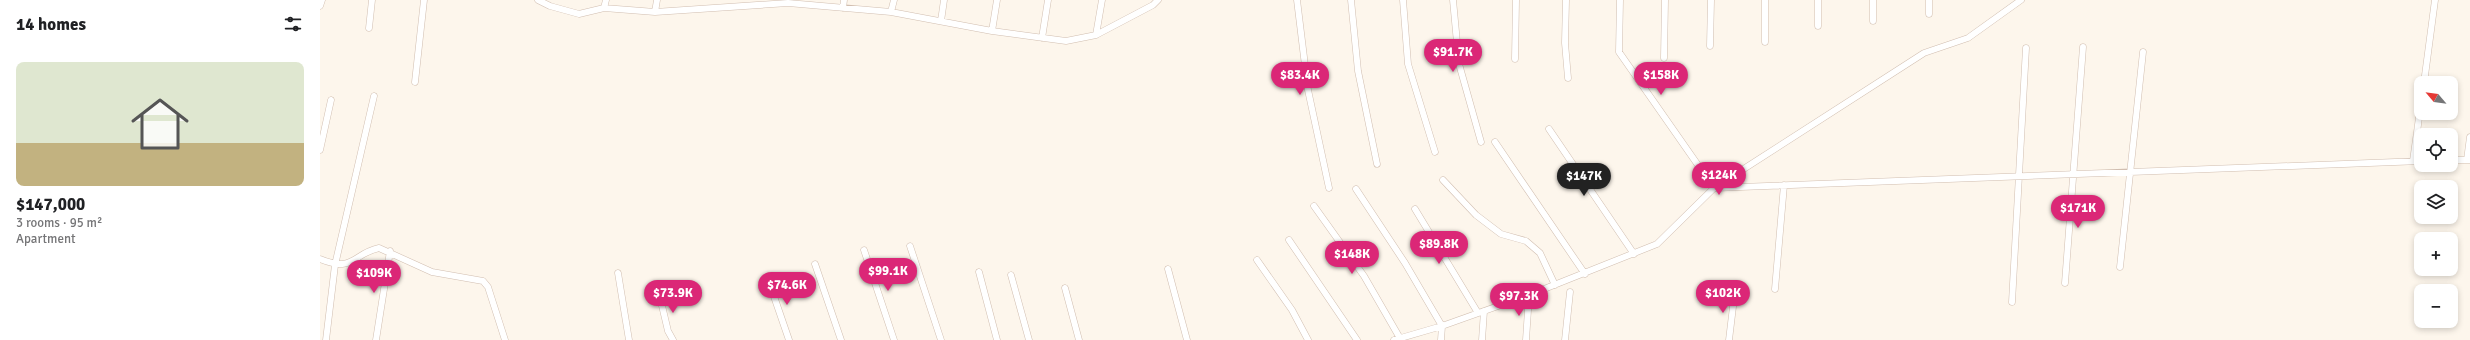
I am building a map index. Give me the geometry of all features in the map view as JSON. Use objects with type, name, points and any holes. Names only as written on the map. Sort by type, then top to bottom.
[{"type":"street","points":[[320,6],[322,0]]},
{"type":"street","points":[[368,28],[372,0]]},
{"type":"street","points":[[415,82],[424,0]]},
{"type":"street","points":[[538,0],[579,14],[604,8],[655,12],[788,2],[891,12],[992,31],[1066,41],[1096,35],[1153,5],[1158,0]]},
{"type":"street","points":[[604,8],[606,0]]},
{"type":"street","points":[[655,12],[657,0]]},
{"type":"street","points":[[710,7],[711,0]]},
{"type":"street","points":[[843,8],[844,0]]},
{"type":"street","points":[[891,12],[894,0]]},
{"type":"street","points":[[941,21],[944,0]]},
{"type":"street","points":[[992,31],[998,0]]},
{"type":"street","points":[[1042,38],[1048,0]]},
{"type":"street","points":[[1096,35],[1102,0]]},
{"type":"street","points":[[1297,0],[1308,90],[1329,188]]},
{"type":"street","points":[[1351,0],[1358,71],[1377,164]]},
{"type":"street","points":[[1403,0],[1408,64],[1435,152]]},
{"type":"street","points":[[1453,0],[1459,64],[1481,142]]},
{"type":"street","points":[[1515,58],[1516,0]]},
{"type":"street","points":[[1566,0],[1565,44],[1568,78]]},
{"type":"street","points":[[1620,0],[1619,52],[1714,188]]},
{"type":"street","points":[[1664,58],[1665,0]]},
{"type":"street","points":[[1710,46],[1711,0]]},
{"type":"street","points":[[1765,0],[1766,42]]},
{"type":"street","points":[[1818,0],[1818,26]]},
{"type":"street","points":[[1873,0],[1873,21]]},
{"type":"street","points":[[1929,0],[1929,14]]},
{"type":"street","points":[[1394,340],[1442,326],[1529,295],[1585,274],[1657,244],[1714,188],[1924,54],[1968,38],[2021,0]]},
{"type":"street","points":[[2425,76],[2434,0]]},
{"type":"street","points":[[2065,283],[2083,47]]},
{"type":"street","points":[[2012,302],[2026,48]]},
{"type":"street","points":[[2120,266],[2142,52]]},
{"type":"street","points":[[326,340],[335,265],[374,96]]},
{"type":"street","points":[[320,150],[331,100]]},
{"type":"street","points":[[1714,188],[2413,161],[2419,120]]},
{"type":"street","points":[[1549,129],[1634,254]]},
{"type":"street","points":[[2468,160],[2470,137]]},
{"type":"street","points":[[1495,142],[1585,274]]},
{"type":"street","points":[[1443,180],[1476,215],[1501,234],[1526,241],[1540,253],[1555,285]]},
{"type":"street","points":[[1775,290],[1784,185]]},
{"type":"street","points":[[1356,189],[1405,263],[1442,326],[1441,340]]},
{"type":"street","points":[[1314,206],[1364,276],[1401,339]]},
{"type":"street","points":[[1415,209],[1481,312],[1482,340]]},
{"type":"street","points":[[1289,240],[1357,340]]},
{"type":"street","points":[[910,246],[941,340]]},
{"type":"street","points":[[320,259],[335,265],[343,265],[358,259],[373,249],[380,248],[390,251],[432,272],[483,281],[488,287],[505,340]]},
{"type":"street","points":[[864,250],[894,340]]},
{"type":"street","points":[[376,340],[390,251]]},
{"type":"street","points":[[1257,260],[1292,310],[1308,340]]},
{"type":"street","points":[[815,264],[841,340]]},
{"type":"street","points":[[1168,269],[1187,340]]},
{"type":"street","points":[[979,272],[997,340]]},
{"type":"street","points":[[618,273],[629,340]]},
{"type":"street","points":[[1011,275],[1028,340]]},
{"type":"street","points":[[768,279],[789,340]]},
{"type":"street","points":[[1064,288],[1079,340]]},
{"type":"street","points":[[1729,340],[1735,290]]},
{"type":"street","points":[[1565,340],[1570,292]]},
{"type":"street","points":[[659,293],[668,331],[673,340]]},
{"type":"street","points":[[1526,340],[1529,295]]}]
